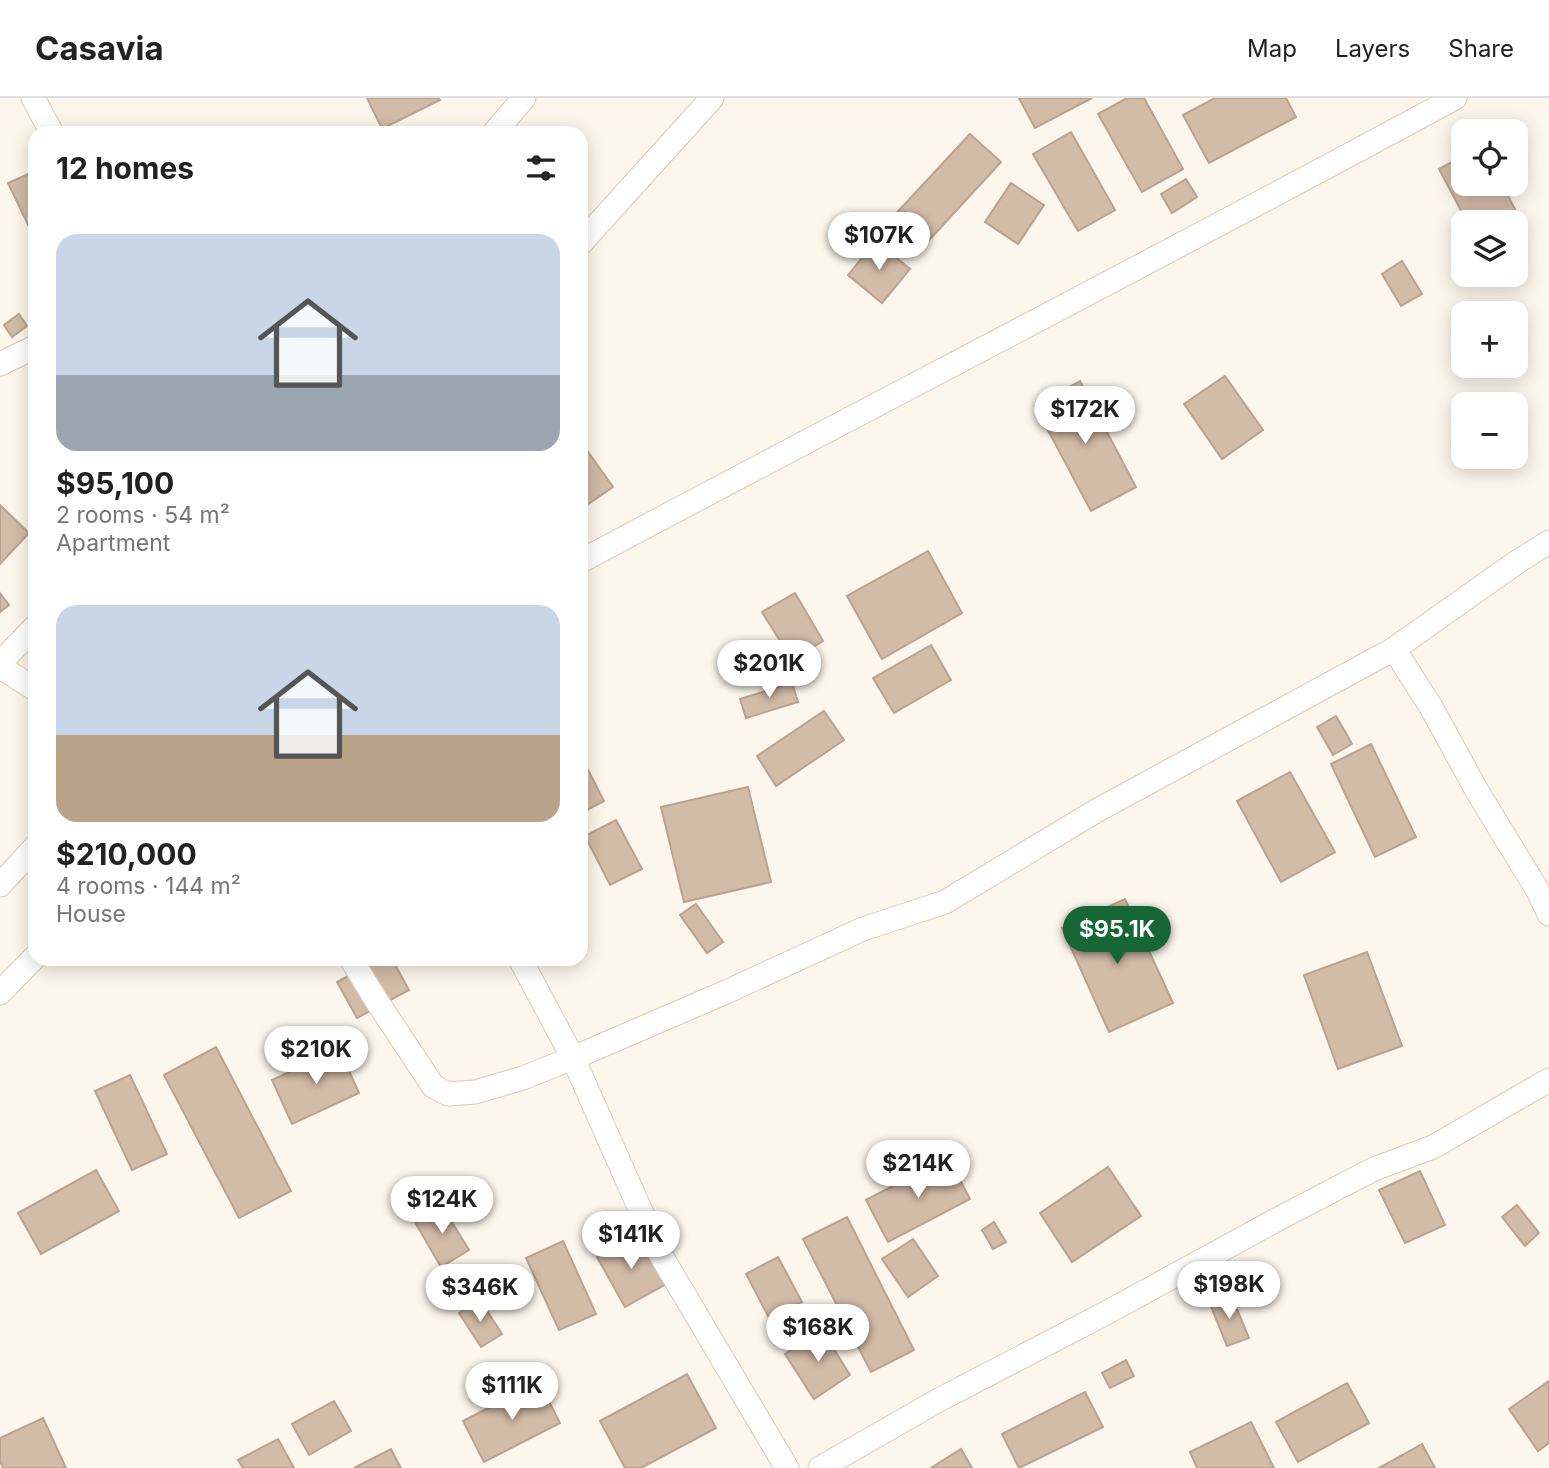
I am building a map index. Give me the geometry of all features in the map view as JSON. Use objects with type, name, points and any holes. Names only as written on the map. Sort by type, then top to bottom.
[{"type":"street","points":[[33,98],[48,126]]},
{"type":"street","points":[[500,126],[524,98]]},
{"type":"street","points":[[588,235],[712,98]]},
{"type":"street","points":[[588,557],[1455,98]]},
{"type":"street","points":[[0,364],[28,350]]},
{"type":"street","points":[[355,966],[433,1086],[448,1094],[475,1092],[523,1078],[726,992],[863,929],[944,902],[1096,811],[1394,649],[1549,542]]},
{"type":"street","points":[[28,635],[0,665],[28,684]]},
{"type":"street","points":[[1394,649],[1431,707],[1549,914]]},
{"type":"street","points":[[0,885],[28,855]]},
{"type":"street","points":[[0,993],[28,964]]},
{"type":"street","points":[[524,966],[573,1058],[659,1252],[787,1468]]},
{"type":"street","points":[[820,1468],[937,1401],[1278,1219],[1374,1169],[1433,1147],[1549,1080]]},
{"type":"building","points":[[367,98],[440,100],[388,126],[381,126]]},
{"type":"building","points":[[1019,98],[1092,98],[1035,128]]},
{"type":"building","points":[[1127,98],[1144,98],[1183,169],[1142,192],[1098,114]]},
{"type":"building","points":[[1215,98],[1286,98],[1296,117],[1209,163],[1183,115]]},
{"type":"building","points":[[1071,132],[1115,210],[1078,231],[1033,154]]},
{"type":"building","points":[[970,134],[1001,162],[920,250],[889,221]]},
{"type":"building","points":[[1451,162],[1451,192],[1439,169]]},
{"type":"building","points":[[28,174],[28,225],[8,183]]},
{"type":"building","points":[[1186,179],[1197,197],[1172,213],[1161,194]]},
{"type":"building","points":[[1011,183],[1044,205],[1018,244],[985,222]]},
{"type":"building","points":[[1453,196],[1508,196],[1515,210],[1461,210]]},
{"type":"building","points":[[876,241],[910,269],[882,303],[848,275]]},
{"type":"building","points":[[1402,261],[1422,294],[1401,306],[1382,274]]},
{"type":"building","points":[[19,314],[27,326],[12,337],[4,325]]},
{"type":"building","points":[[1225,376],[1263,430],[1222,459],[1184,404]]},
{"type":"building","points":[[1080,381],[1136,487],[1091,511],[1035,406]]},
{"type":"building","points":[[588,452],[613,487],[588,504]]},
{"type":"building","points":[[0,505],[28,534],[0,564]]},
{"type":"building","points":[[928,551],[962,613],[882,659],[847,596]]},
{"type":"building","points":[[0,593],[9,605],[0,612]]},
{"type":"building","points":[[795,593],[823,641],[792,660],[762,612]]},
{"type":"building","points":[[931,645],[951,680],[894,713],[873,678]]},
{"type":"building","points":[[792,683],[798,702],[746,718],[740,699]]},
{"type":"building","points":[[824,711],[844,740],[776,786],[757,756]]},
{"type":"building","points":[[1336,716],[1352,744],[1333,755],[1317,727]]},
{"type":"building","points":[[1371,744],[1416,837],[1375,857],[1331,764]]},
{"type":"building","points":[[588,770],[604,801],[588,809]]},
{"type":"building","points":[[1290,772],[1335,852],[1281,882],[1237,801]]},
{"type":"building","points":[[748,787],[771,882],[684,902],[661,807]]},
{"type":"building","points":[[616,820],[642,869],[610,885],[588,842],[588,834]]},
{"type":"building","points":[[1125,899],[1173,1003],[1109,1032],[1062,928]]},
{"type":"building","points":[[696,904],[723,942],[707,953],[680,915]]},
{"type":"building","points":[[1367,952],[1402,1046],[1338,1069],[1304,975]]},
{"type":"building","points":[[366,966],[396,966],[409,990],[357,1018],[337,982]]},
{"type":"building","points":[[216,1047],[291,1191],[239,1218],[164,1075]]},
{"type":"building","points":[[339,1049],[359,1093],[292,1124],[272,1080]]},
{"type":"building","points":[[130,1075],[167,1154],[132,1170],[95,1091]]},
{"type":"building","points":[[948,1157],[970,1199],[888,1242],[866,1200]]},
{"type":"building","points":[[1108,1167],[1141,1216],[1072,1262],[1040,1213]]},
{"type":"building","points":[[96,1170],[119,1211],[41,1254],[18,1213]]},
{"type":"building","points":[[1420,1171],[1445,1225],[1405,1243],[1379,1190]]},
{"type":"building","points":[[1517,1205],[1539,1233],[1525,1246],[1502,1217]]},
{"type":"building","points":[[442,1206],[469,1250],[441,1267],[415,1222]]},
{"type":"building","points":[[847,1217],[914,1350],[871,1372],[803,1239]]},
{"type":"building","points":[[994,1222],[1006,1242],[993,1249],[982,1230]]},
{"type":"building","points":[[637,1234],[666,1284],[625,1307],[597,1257]]},
{"type":"building","points":[[913,1239],[938,1276],[908,1297],[882,1259]]},
{"type":"building","points":[[563,1241],[596,1314],[559,1330],[526,1258]]},
{"type":"building","points":[[778,1257],[802,1302],[769,1318],[746,1274]]},
{"type":"building","points":[[1231,1295],[1249,1338],[1227,1346],[1210,1304]]},
{"type":"building","points":[[480,1300],[502,1334],[481,1347],[459,1313]]},
{"type":"building","points":[[822,1330],[850,1375],[814,1399],[785,1354]]},
{"type":"building","points":[[1126,1360],[1134,1376],[1110,1388],[1102,1373]]},
{"type":"building","points":[[687,1374],[716,1428],[641,1468],[625,1468],[600,1421]]},
{"type":"building","points":[[1549,1381],[1549,1443],[1538,1451],[1509,1409]]},
{"type":"building","points":[[539,1382],[560,1423],[484,1462],[463,1421]]},
{"type":"building","points":[[1347,1383],[1369,1423],[1298,1462],[1276,1422]]},
{"type":"building","points":[[1085,1392],[1103,1427],[1019,1468],[1002,1434]]},
{"type":"building","points":[[334,1401],[351,1431],[309,1455],[292,1424]]},
{"type":"building","points":[[43,1418],[66,1468],[3,1468],[0,1461],[0,1438]]},
{"type":"building","points":[[1251,1422],[1274,1468],[1197,1468],[1190,1452]]},
{"type":"building","points":[[278,1439],[294,1468],[243,1468],[238,1460]]},
{"type":"building","points":[[1422,1444],[1435,1468],[1379,1468]]},
{"type":"building","points":[[391,1449],[401,1468],[354,1468]]},
{"type":"building","points":[[961,1449],[972,1468],[931,1468]]}]
